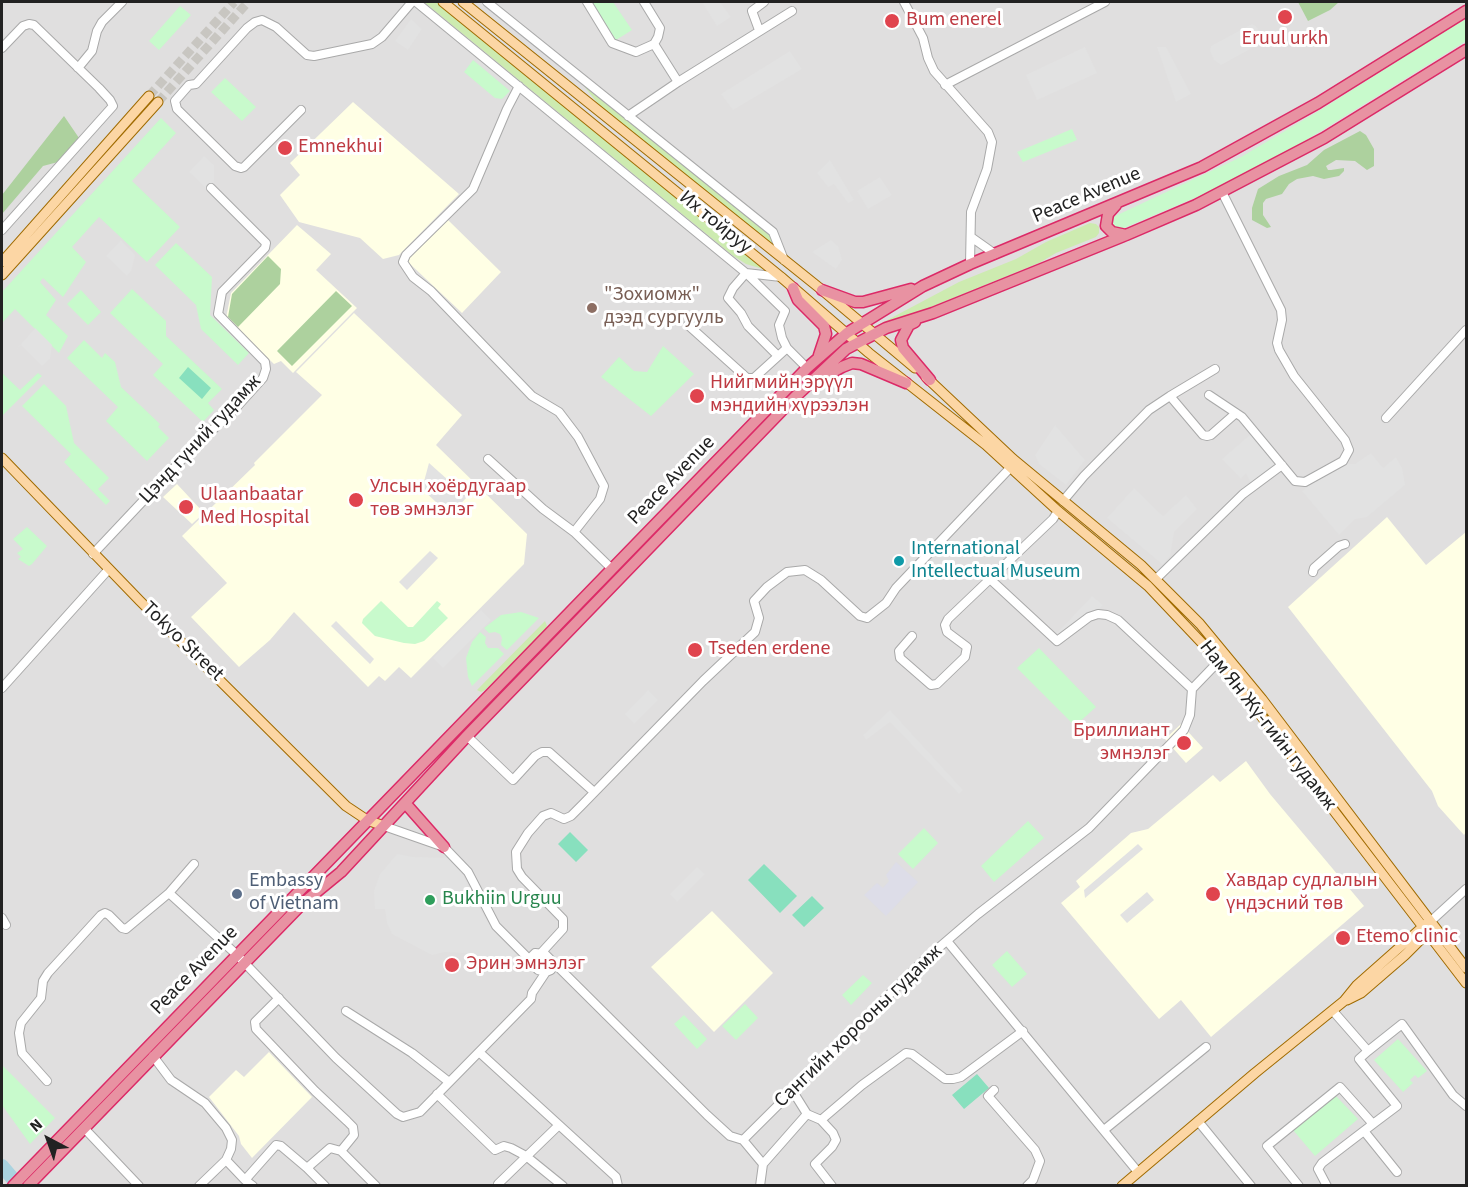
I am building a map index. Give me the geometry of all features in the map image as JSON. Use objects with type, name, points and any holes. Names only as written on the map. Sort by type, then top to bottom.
[{"type":"highway","name":"Peace Avenue","points":[[42,1163],[236,954],[807,368],[847,333],[923,286],[1202,167],[1249,143],[1467,11]]},
{"type":"highway","name":"Peace Avenue","points":[[42,1163],[84,1128],[302,904],[340,872],[406,804],[467,736],[794,398],[846,348],[874,334],[933,313],[1126,235],[1222,192],[1324,138],[1467,50]]},
{"type":"highway","points":[[1121,201],[1110,211],[1106,223],[1112,232],[1126,235]]},
{"type":"highway","points":[[1082,218],[1096,220],[1102,227],[1101,237],[1091,249]]},
{"type":"highway","points":[[822,290],[855,302],[863,302],[923,286]]},
{"type":"highway","points":[[793,288],[798,300],[824,326],[826,334],[817,359]]},
{"type":"highway","points":[[930,380],[903,348],[901,340],[909,325],[933,313]]},
{"type":"highway","points":[[794,398],[812,388],[829,373],[852,363],[874,368],[906,383]]},
{"type":"highway","points":[[406,804],[444,847]]},
{"type":"highway","points":[[13,1185],[42,1163]]},
{"type":"highway","points":[[28,1185],[42,1163]]},
{"type":"main road","name":"Их тойруу","points":[[443,2],[781,277],[906,383],[986,446]]},
{"type":"main road","name":"Их тойруу","points":[[463,2],[822,290],[930,380]]},
{"type":"main road","points":[[2,262],[149,96]]},
{"type":"main road","points":[[2,275],[158,102]]},
{"type":"main road","name":"Нам Ян Жү-гийн гудамж","points":[[930,380],[1008,454],[1156,579],[1200,624],[1244,675],[1467,983]]},
{"type":"main road","name":"Нам Ян Жү-гийн гудамж","points":[[986,446],[1058,511],[1148,586],[1219,661],[1427,926],[1467,968]]},
{"type":"main road","name":"Tokyo Street","points":[[2,458],[93,554],[346,806],[367,820],[384,826]]},
{"type":"main road","points":[[1122,1185],[1344,1001],[1361,993],[1427,926]]},
{"type":"street","points":[[78,68],[92,51],[97,30],[102,22],[122,2]]},
{"type":"street","points":[[301,110],[241,168],[235,166],[177,109],[175,101],[189,85],[196,84],[247,27],[255,22],[262,20],[276,27],[307,55],[314,56],[372,44],[382,37],[414,2],[746,273],[785,311],[779,325],[787,348],[807,368]]},
{"type":"street","points":[[488,2],[773,232],[784,260]]},
{"type":"street","points":[[587,2],[612,43],[636,52],[654,44],[660,28],[644,2]]},
{"type":"street","points":[[759,30],[752,12],[764,2]]},
{"type":"street","points":[[904,2],[923,38],[928,58],[945,85],[968,107],[988,132],[992,142],[987,169],[971,212],[970,264]]},
{"type":"street","points":[[945,85],[1105,2]]},
{"type":"street","points":[[628,116],[792,11]]},
{"type":"street","points":[[2,48],[23,26],[31,24],[111,100],[113,106],[2,230]]},
{"type":"street","points":[[654,44],[678,82]]},
{"type":"street","points":[[519,86],[473,189],[406,255],[403,262],[413,277],[431,291],[532,396],[559,412],[578,436],[604,486],[597,504],[574,532]]},
{"type":"street","name":"Цэнд гүний гудамж","points":[[93,554],[191,450],[235,409],[263,378],[266,369],[265,362],[218,314],[222,292],[265,248],[266,243],[211,188]]},
{"type":"street","points":[[1209,394],[1253,428],[1295,481],[1305,482],[1343,461],[1348,450],[1346,440],[1300,384],[1279,350],[1277,343],[1282,320],[1281,310],[1222,192]]},
{"type":"street","points":[[971,237],[995,254]]},
{"type":"street","points":[[746,273],[781,277]]},
{"type":"street","points":[[746,273],[728,298],[741,313],[748,326],[778,356]]},
{"type":"street","points":[[688,325],[747,378],[754,378],[787,348]]},
{"type":"street","points":[[1386,418],[1467,330]]},
{"type":"street","points":[[1063,501],[1084,476],[1149,410],[1215,369]]},
{"type":"street","points":[[1170,396],[1206,436],[1211,435],[1236,413]]},
{"type":"street","points":[[488,459],[574,532],[612,569]]},
{"type":"street","points":[[1156,579],[1230,505],[1282,465]]},
{"type":"street","points":[[530,959],[535,953],[542,952],[562,929],[563,919],[517,869],[516,852],[521,842],[543,816],[551,813],[564,819],[571,816],[755,632],[759,618],[754,601],[767,587],[788,572],[805,570],[820,580],[860,616],[867,618],[886,603],[896,588],[1011,467]]},
{"type":"street","points":[[912,636],[899,651],[900,658],[931,685],[937,684],[965,657],[967,647],[947,633],[945,625],[948,619],[1053,519],[1058,511]]},
{"type":"street","points":[[1313,572],[1314,568],[1339,546],[1345,544]]},
{"type":"street","points":[[2,688],[109,569]]},
{"type":"street","points":[[990,579],[1057,641],[1089,617],[1098,614],[1118,620],[1191,689]]},
{"type":"street","points":[[947,940],[1089,828],[1184,730],[1188,722],[1191,689],[1219,661]]},
{"type":"street","points":[[467,736],[513,780],[535,756],[542,752],[549,752],[594,792]]},
{"type":"street","points":[[384,826],[444,847],[468,872],[496,926],[530,959],[538,970],[546,972]]},
{"type":"street","points":[[47,1081],[22,1053],[19,1033],[21,1023],[41,998],[43,981],[48,973],[101,915],[105,913],[109,915],[126,929],[169,893],[194,864]]},
{"type":"street","points":[[1427,926],[1467,889]]},
{"type":"street","points":[[169,893],[236,954],[336,1058],[403,1117],[420,1112],[531,999],[532,993],[554,963]]},
{"type":"street","name":"Сангийн хорооны гудамж","points":[[743,1140],[947,940],[1138,1172]]},
{"type":"street","points":[[542,952],[707,1115],[730,1136],[743,1140],[763,1164]]},
{"type":"street","points":[[279,998],[255,1022],[256,1029],[353,1127],[353,1138],[341,1151]]},
{"type":"street","points":[[346,1011],[412,1053],[449,1082]]},
{"type":"street","points":[[1333,1011],[1368,1051]]},
{"type":"street","points":[[1327,1185],[1318,1169],[1322,1163],[1396,1106],[1359,1059],[1402,1024],[1454,1095],[1467,1106]]},
{"type":"street","points":[[821,1120],[862,1085],[906,1053],[912,1054],[945,1079],[953,1079],[961,1077],[1023,1031]]},
{"type":"street","points":[[1104,1130],[1206,1047]]},
{"type":"street","points":[[479,1052],[616,1177],[618,1185]]},
{"type":"street","points":[[153,1056],[171,1080],[205,1103],[226,1128],[232,1140],[226,1160],[199,1185]]},
{"type":"street","points":[[1299,1185],[1267,1146],[1340,1088],[1373,1124]]},
{"type":"street","points":[[792,1090],[807,1114],[821,1120],[836,1140],[814,1164],[832,1185]]},
{"type":"street","points":[[994,1090],[988,1096],[1035,1150],[1040,1161],[1033,1180],[1027,1185]]},
{"type":"street","points":[[437,1094],[495,1150],[504,1146],[526,1156],[564,1185]]},
{"type":"street","points":[[760,1185],[763,1164],[807,1114]]},
{"type":"street","points":[[1198,1121],[1251,1185]]},
{"type":"street","points":[[500,1185],[498,1184],[558,1125]]},
{"type":"street","points":[[84,1128],[139,1185]]},
{"type":"street","points":[[1364,1131],[1397,1172]]},
{"type":"street","points":[[245,1180],[276,1145],[281,1146],[325,1185]]},
{"type":"street","points":[[307,1168],[330,1148],[341,1151],[376,1185]]},
{"type":"street","points":[[226,1160],[253,1185]]},
{"type":"shaded area","points":[[2,2],[1466,2],[1466,1185],[2,1186]]},
{"type":"shaded area","points":[[702,2],[720,2],[731,17],[717,26]]},
{"type":"shaded area","points":[[411,19],[422,29],[408,50],[395,41]]},
{"type":"shaded area","points":[[1252,24],[1262,36],[1261,43],[1221,65],[1214,60],[1210,51],[1211,46]]},
{"type":"shaded area","points":[[1085,47],[1097,73],[1037,100],[1026,75]]},
{"type":"shaded area","points":[[1157,47],[1166,47],[1191,94],[1176,102]]},
{"type":"shaded area","points":[[790,51],[802,69],[733,110],[721,94]]},
{"type":"shaded area","points":[[353,102],[459,194],[399,255],[383,259],[360,238],[299,222],[280,195],[300,175],[290,163]]},
{"type":"shaded area","points":[[204,156],[214,165],[214,187],[210,192],[189,172]]},
{"type":"shaded area","points":[[830,160],[854,200],[848,203],[834,184],[828,187],[817,173]]},
{"type":"shaded area","points":[[880,177],[892,195],[868,209],[857,191]]},
{"type":"shaded area","points":[[448,220],[501,272],[462,313],[409,263],[409,258]]},
{"type":"shaded area","points":[[297,225],[331,254],[316,270],[357,308],[293,373],[281,361],[274,364],[226,318],[231,293]]},
{"type":"shaded area","points":[[121,240],[135,255],[131,271],[127,276],[106,256]]},
{"type":"shaded area","points":[[831,240],[838,246],[842,260],[836,269],[812,252]]},
{"type":"shaded area","name":"Улсын хоёрдугаар төв эмнэлэг","points":[[354,313],[462,415],[436,445],[527,534],[524,564],[411,678],[399,667],[385,681],[379,676],[368,687],[294,612],[270,640],[239,667],[191,617],[227,583],[182,536],[322,395],[296,372]]},
{"type":"shaded area","points":[[35,328],[52,345],[50,359],[42,366],[21,345],[16,350]]},
{"type":"shaded area","points":[[1055,425],[1085,460],[1066,485],[1039,464],[1035,455]]},
{"type":"shaded area","points":[[1252,433],[1279,461],[1252,485],[1246,473],[1241,479],[1222,459]]},
{"type":"shaded area","points":[[1371,453],[1383,468],[1396,457],[1402,468],[1405,485],[1367,517],[1355,519],[1339,535],[1302,491],[1340,463],[1355,464]]},
{"type":"shaded area","points":[[429,463],[467,497],[450,515],[422,489]]},
{"type":"shaded area","name":"Ulaanbaatar Med Hospital","points":[[177,484],[204,513],[192,524],[163,497]]},
{"type":"shaded area","points":[[1134,488],[1163,516],[1186,495],[1197,509],[1174,532],[1170,556],[1163,565],[1107,518]]},
{"type":"shaded area","points":[[1387,517],[1426,565],[1466,532],[1466,832],[1464,835],[1438,806],[1432,791],[1288,607]]},
{"type":"shaded area","points":[[430,551],[438,558],[407,590],[399,582]]},
{"type":"shaded area","points":[[1092,596],[1103,605],[1065,642],[1056,634]]},
{"type":"shaded area","points":[[481,610],[491,620],[443,668],[433,658]]},
{"type":"shaded area","points":[[336,621],[374,659],[370,664],[331,626]]},
{"type":"shaded area","points":[[648,690],[658,700],[634,724],[625,714]]},
{"type":"shaded area","points":[[890,710],[963,790],[959,794],[890,722],[866,740],[863,735]]},
{"type":"shaded area","name":"Бриллиант эмнэлэг","points":[[1181,724],[1203,748],[1186,763],[1165,739]]},
{"type":"shaded area","name":"Хавдар судлалын үндэсний төв","points":[[1246,761],[1270,794],[1364,906],[1211,1037],[1181,1000],[1159,1019],[1061,903],[1080,887],[1076,881],[1131,833],[1148,829],[1213,775],[1220,782]]},
{"type":"shaded area","points":[[1138,844],[1143,849],[1085,898],[1084,890]]},
{"type":"shaded area","points":[[397,854],[449,858],[461,871],[479,908],[494,931],[516,954],[506,962],[467,953],[445,952],[432,955],[392,934],[387,923],[385,909],[375,909],[374,891],[380,874]]},
{"type":"shaded area","points":[[896,862],[918,882],[886,916],[864,895],[877,883],[883,888],[889,881],[886,875]]},
{"type":"shaded area","points":[[697,867],[705,874],[677,902],[670,894]]},
{"type":"shaded area","points":[[1147,892],[1154,900],[1127,923],[1120,915]]},
{"type":"shaded area","points":[[712,911],[773,973],[714,1032],[651,967]]},
{"type":"shaded area","points":[[269,1052],[312,1097],[252,1158],[241,1144],[239,1136],[209,1097],[236,1070],[244,1077]]},
{"type":"green space","points":[[424,2],[437,2],[763,269],[746,264],[732,255]]},
{"type":"green space","points":[[591,2],[613,2],[632,30],[616,40]]},
{"type":"green space","points":[[1298,2],[1339,2],[1330,10],[1308,21]]},
{"type":"green space","points":[[180,6],[191,15],[159,50],[149,41]]},
{"type":"green space","points":[[1466,18],[1466,41],[1287,152],[1204,194],[1119,230],[1111,227],[1110,220],[1113,217],[1241,157]]},
{"type":"green space","points":[[473,60],[510,91],[502,99],[495,98],[464,72]]},
{"type":"green space","points":[[225,78],[256,107],[242,121],[211,92]]},
{"type":"green space","points":[[580,81],[771,235],[778,249],[603,110]]},
{"type":"green space","points":[[64,116],[79,138],[58,162],[43,166],[2,214],[2,195]]},
{"type":"green space","points":[[161,118],[176,133],[132,181],[180,227],[147,262],[99,217],[72,247],[86,262],[63,297],[43,278],[40,282],[56,300],[46,315],[68,336],[59,353],[15,309],[2,323],[2,292]]},
{"type":"green space","points":[[1072,129],[1077,140],[1023,162],[1017,152]]},
{"type":"green space","points":[[1360,131],[1366,135],[1374,149],[1374,166],[1367,170],[1355,161],[1336,160],[1326,166],[1328,170],[1344,168],[1339,176],[1324,179],[1313,176],[1297,179],[1289,184],[1282,194],[1266,199],[1263,203],[1263,215],[1271,227],[1267,228],[1252,220],[1252,208],[1258,189],[1279,176],[1307,165],[1324,150]]},
{"type":"green space","points":[[1090,223],[1099,227],[1096,237],[1056,253],[1039,263],[889,324],[878,325],[959,282],[1016,259],[1046,242]]},
{"type":"green space","points":[[176,243],[212,277],[210,315],[249,353],[238,365],[201,329],[196,305],[155,265]]},
{"type":"green space","points":[[268,256],[281,269],[280,284],[238,327],[228,317],[232,294]]},
{"type":"green space","points":[[132,289],[166,321],[166,336],[222,389],[208,403],[214,410],[203,422],[153,375],[163,364],[110,313]]},
{"type":"green space","points":[[81,290],[101,312],[88,325],[67,304]]},
{"type":"green space","points":[[336,291],[352,306],[292,366],[277,351]]},
{"type":"green space","points":[[84,340],[102,358],[105,353],[115,362],[121,387],[160,424],[158,427],[169,438],[147,461],[106,421],[118,407],[67,358]]},
{"type":"green space","points":[[663,346],[694,374],[651,416],[601,377],[619,357],[634,371],[647,372]]},
{"type":"green space","points":[[188,367],[211,388],[202,399],[179,378]]},
{"type":"green space","points":[[2,373],[20,390],[38,373],[42,376],[2,416]]},
{"type":"green space","points":[[44,384],[66,406],[74,443],[109,478],[98,489],[110,501],[106,505],[64,462],[71,454],[22,406]]},
{"type":"green space","points":[[27,527],[47,546],[29,566],[18,559],[21,557],[17,553],[23,549],[13,539]]},
{"type":"green space","points":[[381,601],[408,627],[413,627],[437,601],[441,604],[438,608],[448,618],[424,641],[415,644],[375,636],[362,623],[363,619]]},
{"type":"green space","points":[[521,612],[539,618],[507,650],[501,645],[500,634],[489,633],[484,628],[501,615]]},
{"type":"green space","points":[[545,621],[547,626],[544,631],[485,690],[481,692],[477,690]]},
{"type":"green space","points":[[480,632],[486,637],[485,643],[488,648],[498,648],[504,654],[472,686],[468,677],[466,658],[472,642]]},
{"type":"green space","points":[[1039,648],[1096,707],[1075,726],[1017,668]]},
{"type":"green space","points":[[1028,821],[1044,838],[994,882],[981,866]]},
{"type":"green space","points":[[924,828],[938,843],[913,869],[898,854]]},
{"type":"green space","points":[[570,832],[588,850],[576,862],[558,844]]},
{"type":"green space","points":[[764,864],[797,896],[780,913],[748,880]]},
{"type":"green space","points":[[812,896],[824,908],[804,927],[792,915]]},
{"type":"green space","points":[[1007,951],[1027,974],[1012,987],[992,965]]},
{"type":"green space","points":[[863,975],[872,983],[851,1005],[842,995]]},
{"type":"green space","points":[[745,1004],[758,1018],[736,1040],[722,1026]]},
{"type":"green space","points":[[684,1015],[707,1039],[697,1049],[674,1024]]},
{"type":"green space","points":[[1398,1039],[1427,1071],[1418,1078],[1415,1075],[1410,1080],[1413,1083],[1403,1092],[1374,1060]]},
{"type":"green space","points":[[2,1065],[55,1118],[30,1144],[2,1105]]},
{"type":"green space","points":[[977,1074],[989,1088],[964,1109],[952,1095]]},
{"type":"green space","points":[[1335,1095],[1358,1119],[1315,1156],[1293,1130]]},
{"type":"waterway","points":[[2,1166],[19,1186]]},
{"type":"tunnel","points":[[149,96],[234,2]]},
{"type":"tunnel","points":[[158,102],[248,2]]},
{"type":"place","name":"Eruul urkh","points":[[1285,17]]},
{"type":"place","name":"Bum enerel","points":[[892,21]]},
{"type":"place","name":"Emnekhui","points":[[285,148]]},
{"type":"place","name":"\"Зохиомж\" дээд сургууль","points":[[592,308]]},
{"type":"place","name":"Нийгмийн эрүүл мэндийн хүрээлэн","points":[[697,396]]},
{"type":"place","name":"Улсын хоёрдугаар төв эмнэлэг","points":[[356,500]]},
{"type":"place","name":"Ulaanbaatar Med Hospital","points":[[186,507]]},
{"type":"place","name":"International Intellectual Museum","points":[[899,561]]},
{"type":"place","name":"Tseden erdene","points":[[695,650]]},
{"type":"place","name":"Бриллиант эмнэлэг","points":[[1184,743]]},
{"type":"place","name":"Embassy of Vietnam","points":[[237,894]]},
{"type":"place","name":"Хавдар судлалын үндэсний төв","points":[[1213,894]]},
{"type":"place","name":"Bukhiin Urguu","points":[[430,900]]},
{"type":"place","name":"Etemo clinic","points":[[1343,938]]},
{"type":"place","name":"Эрин эмнэлэг","points":[[452,965]]}]
